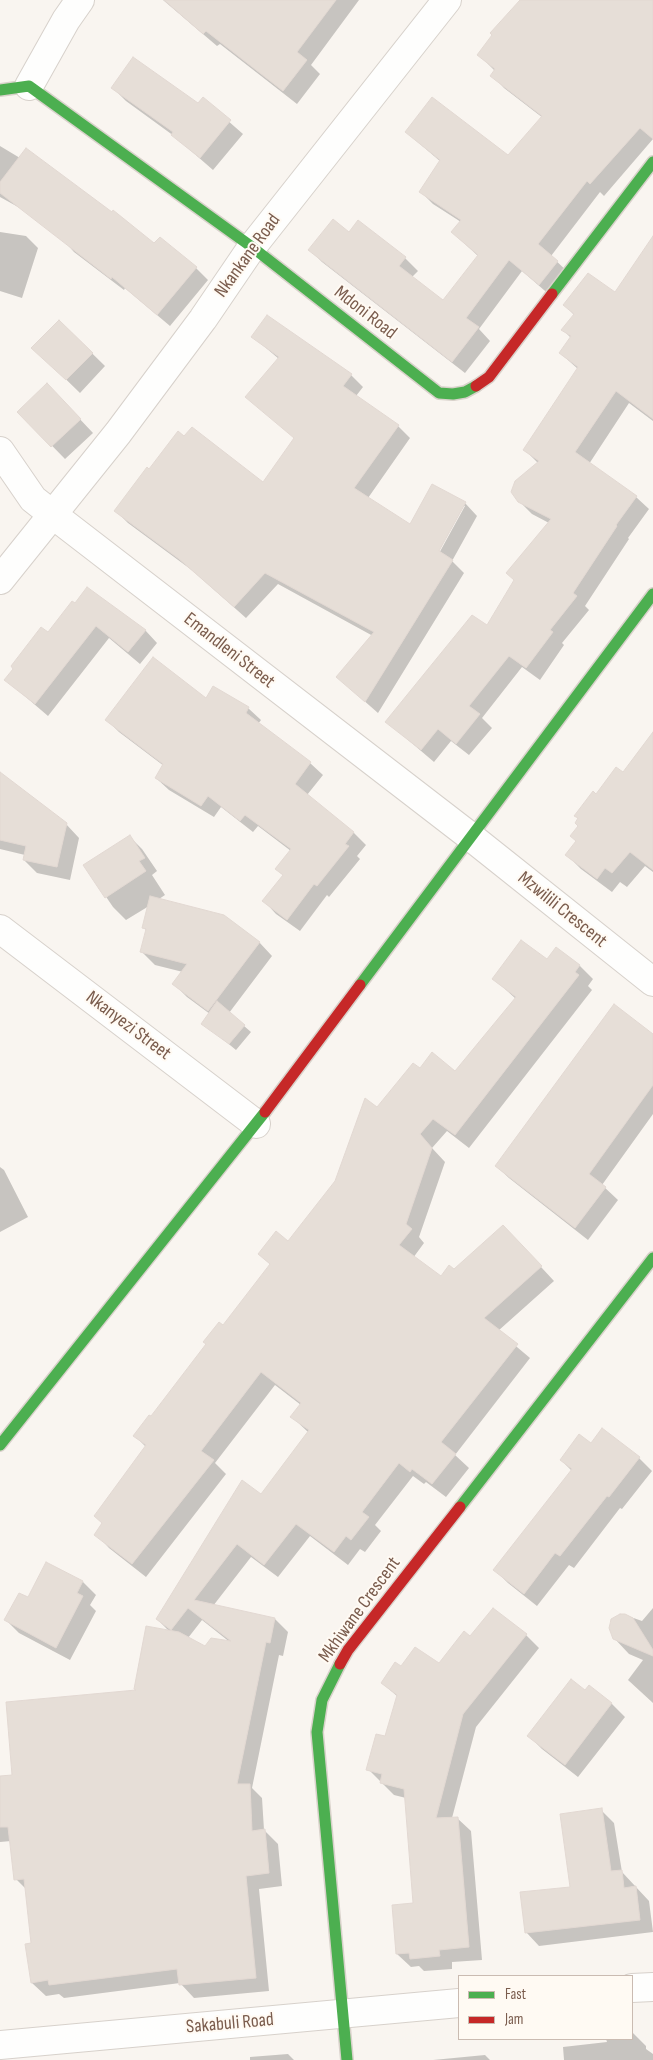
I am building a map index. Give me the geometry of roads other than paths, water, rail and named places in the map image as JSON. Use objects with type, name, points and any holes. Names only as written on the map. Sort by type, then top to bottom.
[{"type":"street","points":[[0,90],[29,86],[66,20],[80,0]]},
{"type":"street","name":"Nkankane Road","points":[[0,580],[118,433],[162,375],[252,247],[447,0]]},
{"type":"street","name":"Mdoni Road","points":[[29,86],[252,247],[439,393],[453,394],[465,392],[489,377],[653,162]]},
{"type":"street","name":"Emandleni Street","points":[[0,451],[33,498],[52,514],[471,837]]},
{"type":"street","points":[[0,1445],[256,1124],[653,594]]},
{"type":"street","name":"Mzwilili Crescent","points":[[471,837],[653,982]]},
{"type":"street","name":"Nkanyezi Street","points":[[0,929],[256,1124]]},
{"type":"street","name":"Mkhiwane Crescent","points":[[347,2060],[317,1732],[322,1700],[348,1650],[653,1258]]},
{"type":"street","points":[[633,1988],[653,1986]]},
{"type":"street","name":"Sakabuli Road","points":[[0,2045],[458,2003]]}]
